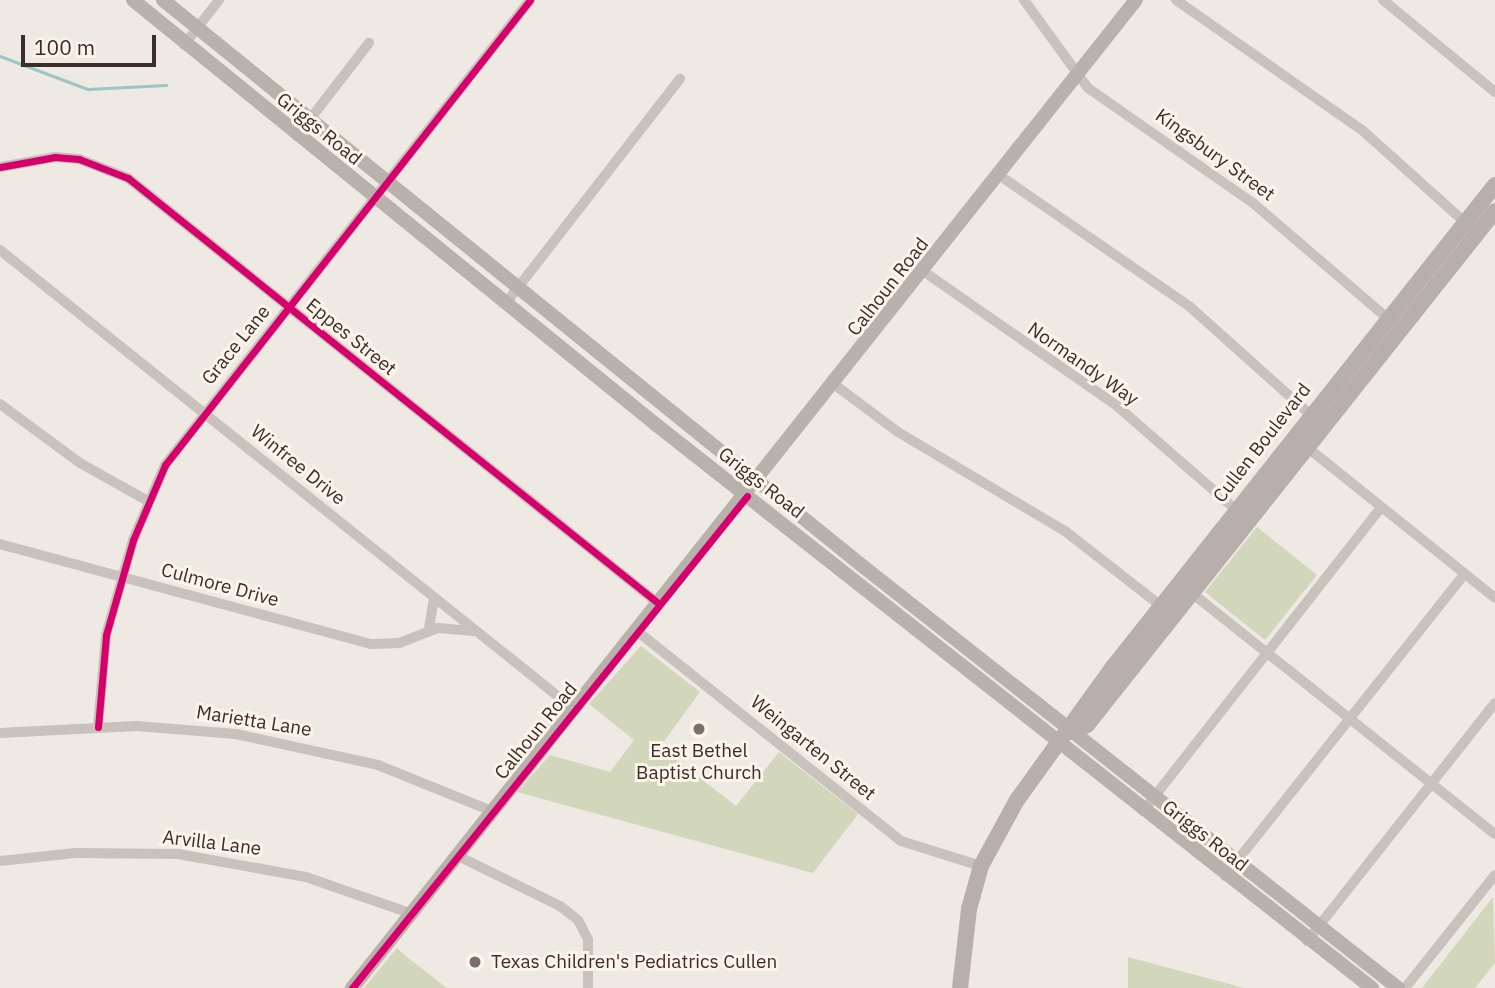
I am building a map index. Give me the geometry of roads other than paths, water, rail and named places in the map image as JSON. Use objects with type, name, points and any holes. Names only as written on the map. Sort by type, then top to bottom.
[{"type":"main road","name":"Griggs Road","points":[[133,0],[184,45],[626,401],[1307,941],[1372,988]]},
{"type":"main road","name":"Griggs Road","points":[[163,0],[309,121],[519,287],[961,645],[1398,988]]},
{"type":"main road","name":"Calhoun Road","points":[[352,988],[658,603],[747,496],[1136,0]]},
{"type":"main road","name":"Cullen Boulevard","points":[[960,988],[969,909],[981,866],[1017,800],[1071,732],[1087,724],[1167,611],[1471,228],[1495,185]]},
{"type":"main road","name":"Cullen Boulevard","points":[[1471,228],[1495,211]]},
{"type":"main road","points":[[626,401],[639,384]]},
{"type":"main road","points":[[855,581],[865,568]]},
{"type":"main road","points":[[950,658],[961,645]]},
{"type":"street","points":[[184,45],[219,0]]},
{"type":"street","name":"Grace Lane","points":[[98,727],[101,660],[122,577],[148,500],[203,411],[376,200],[530,0]]},
{"type":"street","name":"Kingsbury Street","points":[[1024,0],[1054,36],[1076,76],[1253,203],[1394,323]]},
{"type":"street","points":[[1176,0],[1362,131],[1471,228]]},
{"type":"street","points":[[1383,0],[1495,92]]},
{"type":"street","points":[[297,136],[369,43]]},
{"type":"street","points":[[506,303],[680,79]]},
{"type":"street","name":"Eppes Street","points":[[0,167],[55,157],[79,159],[128,178],[658,603]]},
{"type":"street","points":[[999,175],[1189,306],[1317,420]]},
{"type":"street","name":"Winfree Drive","points":[[0,250],[573,709]]},
{"type":"street","name":"Normandy Way","points":[[923,271],[1087,382],[1242,515]]},
{"type":"street","points":[[835,385],[898,432],[1065,531],[1167,611]]},
{"type":"street","points":[[0,404],[80,463],[148,500]]},
{"type":"street","points":[[1301,442],[1495,598]]},
{"type":"street","points":[[1143,811],[1381,508]]},
{"type":"street","name":"Culmore Drive","points":[[0,544],[372,644],[399,643],[429,629],[477,632]]},
{"type":"street","points":[[1225,876],[1464,573]]},
{"type":"street","points":[[1186,588],[1265,655],[1495,834]]},
{"type":"street","points":[[429,629],[433,597]]},
{"type":"street","name":"Weingarten Street","points":[[637,631],[901,841],[981,866]]},
{"type":"street","points":[[1307,941],[1495,703]]},
{"type":"street","name":"Marietta Lane","points":[[0,733],[98,727],[186,729],[289,742],[378,765],[492,811]]},
{"type":"street","name":"Arvilla Lane","points":[[0,861],[76,853],[178,854],[306,877],[412,914]]},
{"type":"street","points":[[458,856],[560,906],[578,920],[588,940],[588,988]]},
{"type":"street","points":[[1405,988],[1495,875]]},
{"type":"waterway","points":[[0,56],[88,89],[166,85]]},
{"type":"place","name":"East Bethel Baptist Church","points":[[699,729]]},
{"type":"place","name":"Texas Children's Pediatrics Cullen","points":[[475,962]]}]
